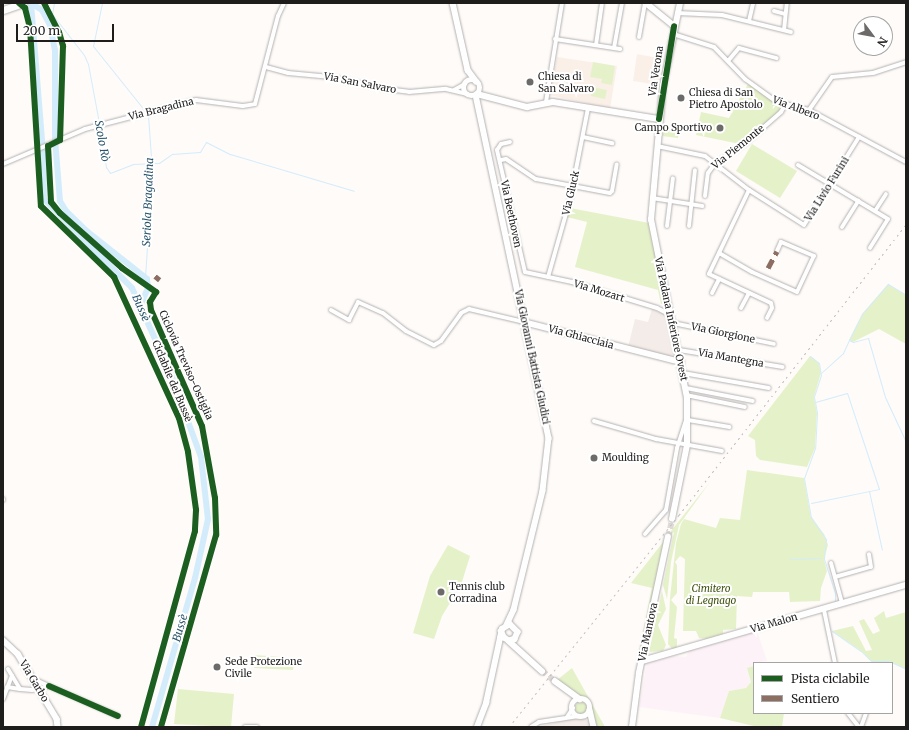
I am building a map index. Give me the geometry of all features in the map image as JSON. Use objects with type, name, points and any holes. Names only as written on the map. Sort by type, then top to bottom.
[{"type":"highway","points":[[3,10],[9,5],[24,3]]},
{"type":"street","name":"Via Bragadina","points":[[3,164],[40,150],[97,125],[202,99],[251,106],[258,99],[278,16],[284,3]]},
{"type":"street","name":"Via Giovanni Battista Giudici","points":[[453,3],[468,70],[466,83],[468,95],[476,104]]},
{"type":"street","points":[[546,102],[562,3]]},
{"type":"street","points":[[596,45],[602,3]]},
{"type":"street","points":[[614,48],[622,3]]},
{"type":"street","points":[[639,37],[646,3],[674,26]]},
{"type":"street","name":"Via Verona","points":[[659,119],[674,26],[680,3]]},
{"type":"street","points":[[749,21],[753,3]]},
{"type":"street","points":[[784,30],[787,3]]},
{"type":"street","points":[[774,11],[785,14]]},
{"type":"street","points":[[677,13],[722,15],[791,32]]},
{"type":"street","name":"Via Albero","points":[[673,34],[712,46],[765,95],[785,105],[809,110],[906,162]]},
{"type":"street","points":[[555,39],[620,49]]},
{"type":"street","points":[[728,61],[739,48],[777,58]]},
{"type":"street","points":[[809,110],[832,77],[873,73],[906,62]]},
{"type":"street","name":"Via San Salvaro","points":[[266,67],[288,73],[331,77],[386,89],[409,92],[454,90],[468,95]]},
{"type":"street","name":"Via Giovanni Battista Giudici","points":[[468,70],[480,88],[476,94],[476,104],[547,422],[549,455],[514,610],[501,632],[486,703],[477,727]]},
{"type":"street","points":[[466,83],[476,81]]},
{"type":"street","name":"Via San Salvaro","points":[[454,90],[466,83]]},
{"type":"street","points":[[480,88],[487,97]]},
{"type":"street","points":[[468,95],[476,94],[528,107],[539,106],[546,102],[659,119]]},
{"type":"street","name":"Via Piemonte","points":[[704,196],[708,173],[716,163],[748,141],[781,112],[785,105]]},
{"type":"street","name":"Via Gluck","points":[[548,277],[573,186],[588,108]]},
{"type":"street","name":"Via Padana Inferiore Ovest","points":[[659,119],[652,198],[652,231],[679,350],[686,388],[688,418],[687,446],[672,519]]},
{"type":"street","points":[[583,137],[612,143]]},
{"type":"street","name":"Via Livio Furini","points":[[749,190],[804,225],[859,137]]},
{"type":"street","name":"Via Beethoven","points":[[510,142],[500,144],[498,148],[524,271],[548,277]]},
{"type":"street","points":[[657,146],[701,154],[716,163],[749,190],[709,274],[772,304],[767,318]]},
{"type":"street","points":[[501,160],[506,159],[536,179],[611,193],[617,164]]},
{"type":"street","points":[[798,165],[888,219],[870,248]]},
{"type":"street","points":[[689,226],[695,170]]},
{"type":"street","points":[[667,226],[673,178]]},
{"type":"street","points":[[875,211],[886,194]]},
{"type":"street","points":[[652,198],[702,206]]},
{"type":"street","points":[[842,227],[858,201]]},
{"type":"street","points":[[720,253],[752,272],[797,292],[814,256],[781,242],[777,251]]},
{"type":"street","name":"Via Mozart","points":[[548,277],[650,306],[671,315]]},
{"type":"street","points":[[712,293],[719,279]]},
{"type":"street","points":[[741,308],[749,293]]},
{"type":"street","name":"Via Ghiacciaia","points":[[331,310],[349,320],[358,302],[384,313],[406,330],[434,345],[441,340],[461,313],[469,309],[681,362]]},
{"type":"street","name":"Via Mozart","points":[[650,306],[669,306]]},
{"type":"street","name":"Via Giorgione","points":[[673,323],[774,344]]},
{"type":"street","name":"Via Mantegna","points":[[679,350],[783,366]]},
{"type":"street","points":[[683,373],[769,388]]},
{"type":"street","points":[[686,388],[753,401]]},
{"type":"street","points":[[686,395],[745,407]]},
{"type":"street","points":[[645,534],[666,510],[678,443],[688,418],[729,427]]},
{"type":"street","points":[[594,420],[687,446],[722,451]]},
{"type":"street","name":"Via Mantova","points":[[632,727],[642,661],[668,537]]},
{"type":"street","points":[[835,577],[871,567],[869,554]]},
{"type":"street","points":[[832,563],[842,603]]},
{"type":"street","name":"Via Malon","points":[[642,661],[824,610],[842,603],[906,585]]},
{"type":"street","name":"Via Giovanni Battista Giudici","points":[[514,610],[516,637],[519,650]]},
{"type":"street","points":[[824,610],[835,662]]},
{"type":"street","points":[[506,625],[516,627]]},
{"type":"street","points":[[501,632],[542,671]]},
{"type":"street","points":[[498,648],[508,640],[516,637]]},
{"type":"street","name":"Via Garbo","points":[[3,640],[18,654],[57,719],[58,727]]},
{"type":"street","points":[[8,669],[20,689]]},
{"type":"street","points":[[3,699],[12,676]]},
{"type":"street","points":[[33,679],[118,716]]},
{"type":"street","points":[[555,681],[569,692],[588,702],[594,726]]},
{"type":"street","points":[[7,687],[20,689],[49,686]]},
{"type":"street","points":[[569,692],[573,706],[581,716],[594,726]]},
{"type":"street","points":[[567,717],[573,706],[580,699]]},
{"type":"street","points":[[531,727],[539,722],[581,716],[589,712],[590,708]]},
{"type":"street","points":[[849,714],[860,727],[866,714]]},
{"type":"street","points":[[245,727],[257,727]]},
{"type":"shaded area","points":[[637,54],[663,59],[658,85],[633,81]]},
{"type":"shaded area","points":[[557,57],[617,66],[610,109],[550,95]]},
{"type":"shaded area","points":[[652,309],[666,315],[675,358],[628,347],[635,319],[648,322]]},
{"type":"shaded area","points":[[757,631],[767,661],[753,662],[753,666],[747,668],[751,682],[746,688],[729,691],[720,718],[639,707],[647,663],[672,656],[686,657],[689,651]]},
{"type":"shaded area","points":[[577,718],[586,719],[592,727],[536,727]]},
{"type":"green space","points":[[593,62],[615,66],[612,85],[601,83],[602,79],[590,77]]},
{"type":"green space","points":[[748,84],[782,107],[780,111],[740,144],[696,135],[701,112],[729,118]]},
{"type":"green space","points":[[592,87],[607,90],[605,99],[591,96]]},
{"type":"green space","points":[[663,128],[679,130],[678,138],[662,136]]},
{"type":"green space","points":[[752,144],[797,171],[780,198],[736,171]]},
{"type":"green space","points":[[570,208],[649,223],[666,303],[661,304],[658,290],[575,267],[587,222],[567,217]]},
{"type":"green space","points":[[888,284],[906,295],[906,344],[879,329],[853,342],[849,340],[862,314]]},
{"type":"green space","points":[[810,356],[819,363],[821,373],[814,397],[817,413],[815,448],[807,467],[760,460],[756,456],[755,440],[748,436]]},
{"type":"green space","name":"Cimitero di Legnago","points":[[747,470],[804,478],[811,517],[824,534],[828,545],[824,559],[827,571],[821,588],[820,601],[790,602],[789,592],[753,592],[752,597],[737,596],[736,629],[723,630],[723,635],[707,639],[699,638],[696,631],[683,631],[685,559],[680,556],[675,562],[677,565],[677,593],[671,600],[677,607],[674,638],[677,639],[677,649],[673,650],[668,644],[670,598],[676,543],[681,524],[684,519],[716,528],[720,518],[740,520]]},
{"type":"green space","points":[[710,482],[679,525],[671,562],[667,599],[663,585],[674,532],[663,541]]},
{"type":"green space","points":[[664,541],[640,655],[638,657],[652,588],[631,583]]},
{"type":"green space","name":"Tennis club Corradina","points":[[448,545],[470,556],[461,585],[442,616],[434,639],[413,633],[430,576]]},
{"type":"green space","points":[[662,591],[666,609],[658,625],[666,645],[663,651],[649,652]]},
{"type":"green space","points":[[884,611],[886,618],[906,612],[906,669],[889,661],[871,661],[861,651],[832,631],[853,626],[866,651],[872,650],[859,621],[864,619],[873,634],[880,631],[874,618]]},
{"type":"green space","points":[[254,655],[295,658],[293,670],[254,668]]},
{"type":"green space","points":[[753,666],[753,714],[784,714],[782,727],[758,727],[720,718],[729,691],[746,688],[751,682],[747,668]]},
{"type":"green space","points":[[572,668],[605,727],[597,727],[589,699],[579,696],[557,680]]},
{"type":"green space","points":[[178,689],[234,694],[231,727],[174,724]]},
{"type":"green space","points":[[579,702],[583,702],[587,708],[583,714],[579,714],[575,710],[575,706]]},
{"type":"waterway","name":"Bussè","points":[[31,3],[43,151],[44,199],[132,288],[170,372],[201,457],[208,519],[195,578],[152,727]]},
{"type":"waterway","name":"Scolo Rò","points":[[54,3],[52,14],[84,55],[88,64],[99,123]]},
{"type":"waterway","name":"Seriola Bragadina","points":[[102,3],[93,46],[145,111]]},
{"type":"waterway","points":[[32,4],[42,10],[50,25],[55,50],[55,139],[60,201],[66,211],[88,232],[147,279],[148,288],[140,306]]},
{"type":"waterway","name":"Seriola Bragadina","points":[[145,277],[152,171],[148,115]]},
{"type":"waterway","name":"Scolo Rò","points":[[99,126],[106,167],[110,173],[133,164],[159,163],[172,154],[200,152],[206,142],[230,154],[354,191]]},
{"type":"waterway","points":[[849,340],[862,314],[888,284],[906,295]]},
{"type":"waterway","points":[[821,373],[843,353],[849,340],[853,342],[868,338],[885,397],[906,442]]},
{"type":"waterway","points":[[810,356],[819,363],[821,375],[814,397],[817,413],[815,448],[804,478],[811,517],[826,539],[824,559],[835,593],[835,603]]},
{"type":"waterway","points":[[811,503],[879,489],[847,393],[815,402]]},
{"type":"waterway","points":[[869,491],[882,550]]},
{"type":"waterway","points":[[790,559],[820,558]]},
{"type":"waterway","points":[[832,631],[861,651],[871,661],[891,662]]},
{"type":"waterway","points":[[893,663],[906,669]]},
{"type":"tunnel","points":[[668,537],[672,519]]},
{"type":"tunnel","points":[[542,671],[555,681]]},
{"type":"railway","points":[[509,727],[679,515],[906,224]]},
{"type":"marked path","points":[[768,268],[777,251]]},
{"type":"marked path","points":[[155,276],[160,280]]},
{"type":"cycle path","name":"Ciclabile del Bussè","points":[[19,3],[25,8],[30,28],[41,206],[114,277],[179,418],[188,452],[196,510],[195,531],[141,727]]},
{"type":"cycle path","name":"Ciclovia Treviso-Ostiglia","points":[[44,3],[59,32],[63,46],[60,140],[48,146],[51,202],[60,213],[122,268],[156,292],[150,302],[151,310],[202,426],[215,498],[216,535],[161,727]]},
{"type":"cycle path","points":[[659,119],[674,26]]},
{"type":"cycle path","points":[[49,686],[118,716]]},
{"type":"place","name":"Chiesa di San Salvaro","points":[[530,82]]},
{"type":"place","name":"Chiesa di San Pietro Apostolo","points":[[681,98]]},
{"type":"place","name":"Campo Sportivo","points":[[720,128]]},
{"type":"place","name":"Moulding","points":[[594,458]]},
{"type":"place","name":"Tennis club Corradina","points":[[441,592]]},
{"type":"place","name":"Sede Protezione Civile","points":[[217,667]]}]
